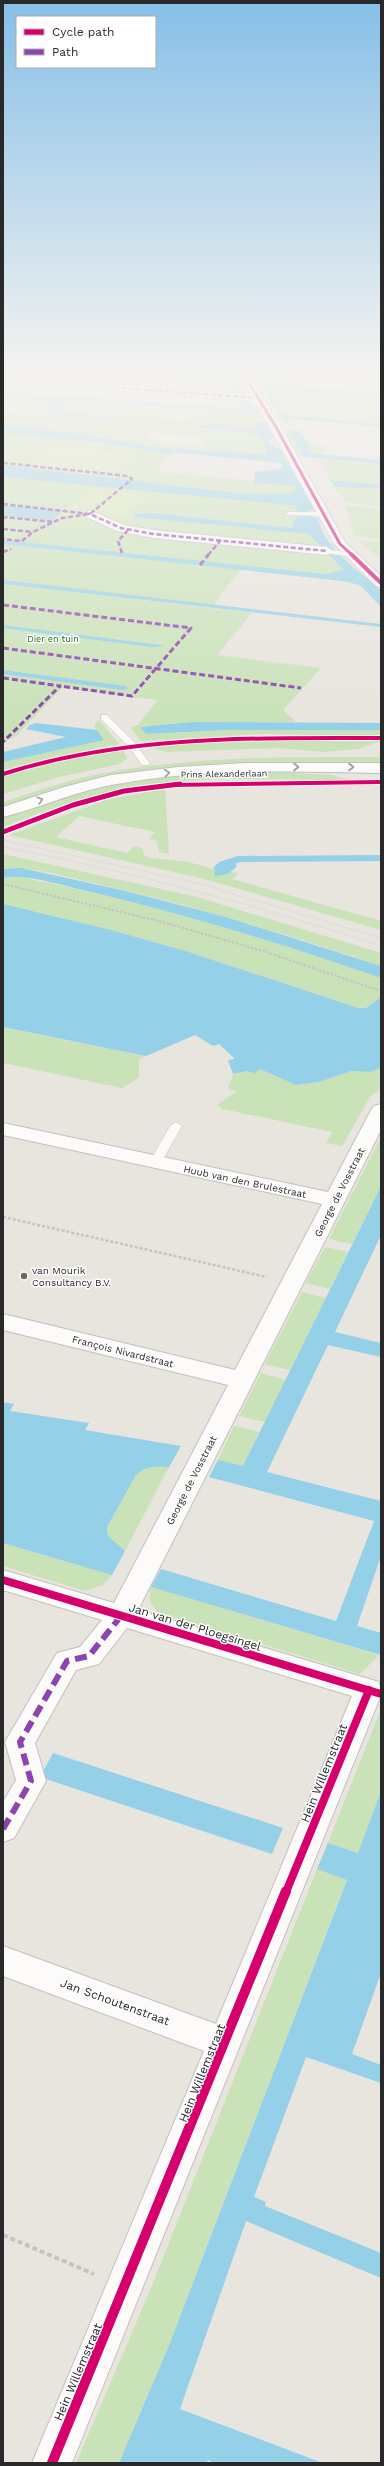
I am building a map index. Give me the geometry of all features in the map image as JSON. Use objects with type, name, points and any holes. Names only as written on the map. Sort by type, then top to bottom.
[{"type":"street","points":[[304,487],[317,514],[340,544],[381,583]]},
{"type":"street","points":[[90,514],[121,528],[153,534],[327,551]]},
{"type":"street","name":"Prins Alexanderlaan","points":[[3,798],[72,778],[145,763],[251,756],[381,754]]},
{"type":"street","name":"Prins Alexanderlaan","points":[[3,812],[70,790],[109,780],[151,774],[250,768],[381,768]]},
{"type":"street","name":"George de Vosstraat","points":[[3,1829],[31,1781],[20,1742],[67,1662],[89,1656],[121,1616],[381,1110]]},
{"type":"street","name":"Huub van den Brulestraat","points":[[3,1129],[335,1200]]},
{"type":"street","name":"François Nivardstraat","points":[[3,1322],[242,1380]]},
{"type":"street","name":"Jan van der Ploegsingel","points":[[3,1580],[369,1690]]},
{"type":"street","name":"Hein Willemstraat","points":[[52,2463],[226,2043],[369,1690]]},
{"type":"street","name":"Jan Schoutenstraat","points":[[3,1961],[226,2043]]},
{"type":"lane","points":[[292,514],[317,514]]},
{"type":"lane","points":[[327,551],[351,554]]},
{"type":"lane","points":[[104,717],[132,745],[145,763]]},
{"type":"lane","points":[[156,1161],[176,1126]]},
{"type":"path","points":[[11,549],[22,541]]},
{"type":"path","points":[[119,557],[122,553]]},
{"type":"path","points":[[3,884],[163,922],[266,952],[381,992]]},
{"type":"path","points":[[3,1217],[292,1283]]},
{"type":"path","points":[[3,2235],[125,2288]]},
{"type":"green space","points":[[3,487],[299,487],[301,498],[312,522],[327,544],[354,575],[333,577],[241,568],[213,606],[3,582]]},
{"type":"green space","points":[[335,487],[381,488],[381,506],[345,502]]},
{"type":"green space","points":[[89,489],[147,495],[118,525],[56,518]]},
{"type":"green space","points":[[345,505],[381,509],[381,539],[355,536]]},
{"type":"green space","points":[[357,541],[381,542],[381,558],[380,558]]},
{"type":"green space","name":"Dier en tuin","points":[[3,584],[252,613],[217,655],[321,668],[283,710],[296,722],[192,722],[140,727],[146,734],[227,730],[381,730],[381,736],[262,734],[141,741],[130,727],[138,725],[158,700],[62,688],[17,735],[3,743]]},
{"type":"green space","points":[[99,720],[119,744],[56,756],[3,770],[3,762],[104,740],[94,726]]},
{"type":"green space","points":[[241,741],[381,741],[358,749],[324,752],[279,748],[166,752],[146,746]]},
{"type":"green space","points":[[122,749],[127,758],[120,764],[59,777],[3,794],[3,777],[68,759]]},
{"type":"green space","points":[[381,757],[381,764],[238,765],[64,787],[3,808],[3,802],[51,786],[99,774],[134,768],[240,759]]},
{"type":"green space","points":[[249,771],[332,775],[348,780],[240,779],[160,783],[117,790],[84,799],[51,809],[3,827],[3,817],[96,787],[154,776]]},
{"type":"green space","points":[[165,789],[169,854],[159,852],[157,841],[149,839],[155,832],[79,816],[56,837],[127,853],[134,846],[142,848],[145,856],[197,864],[224,875],[227,872],[239,873],[232,879],[381,921],[381,930],[205,879],[9,835],[109,799]]},
{"type":"green space","points":[[3,854],[197,897],[381,953],[381,966],[276,932],[205,911],[135,893],[51,873],[27,869],[3,869]]},
{"type":"green space","points":[[19,877],[156,908],[292,948],[381,978],[381,997],[366,1008],[357,1008],[189,952],[111,930],[3,904],[3,878]]},
{"type":"green space","points":[[3,1027],[146,1056],[139,1060],[139,1078],[122,1088],[3,1063]]},
{"type":"green space","points":[[381,1068],[381,1089],[370,1097],[342,1146],[326,1143],[332,1132],[223,1109],[217,1105],[237,1091],[228,1089],[233,1074],[246,1071],[255,1073],[260,1069],[296,1085],[319,1082],[351,1071],[370,1072]]},
{"type":"green space","points":[[381,1137],[381,1186],[352,1244],[329,1239]]},
{"type":"green space","points":[[325,1247],[348,1252],[330,1289],[306,1283]]},
{"type":"green space","points":[[302,1292],[326,1298],[290,1370],[265,1364]]},
{"type":"green space","points":[[261,1373],[286,1380],[265,1422],[239,1416]]},
{"type":"green space","points":[[234,1426],[259,1432],[243,1467],[218,1460]]},
{"type":"green space","points":[[153,1466],[169,1467],[125,1551],[108,1536],[107,1527],[136,1475],[142,1469]]},
{"type":"green space","points":[[3,1543],[112,1575],[103,1585],[85,1591],[3,1566]]},
{"type":"green space","points":[[151,1587],[379,1655],[360,1674],[159,1613],[150,1602]]},
{"type":"green space","points":[[381,1709],[381,1791],[358,1853],[328,1843]]},
{"type":"green space","points":[[317,1869],[347,1879],[170,2343],[119,2463],[76,2463],[149,2293]]},
{"type":"water","points":[[106,487],[186,487],[235,493],[281,494],[294,492],[295,487],[302,487],[314,509],[308,511],[311,516],[318,518],[327,539],[335,549],[353,567],[381,590],[381,607],[360,585],[342,581],[3,544],[3,540],[325,574],[344,570],[309,534],[135,517],[134,514],[152,513],[291,528],[296,518],[303,516],[300,511],[295,509],[298,506]]},
{"type":"water","points":[[339,487],[381,487],[381,488]]},
{"type":"water","points":[[3,505],[62,511],[52,520],[3,515]]},
{"type":"water","points":[[3,580],[381,624],[381,627],[3,584]]},
{"type":"water","points":[[3,625],[165,646],[151,647],[3,628]]},
{"type":"water","points":[[3,670],[126,686],[128,689],[122,690],[3,674]]},
{"type":"water","points":[[192,722],[381,723],[381,730],[227,730],[146,734],[140,727]]},
{"type":"water","points":[[36,723],[97,730],[104,740],[3,762],[3,752],[66,737],[26,729],[30,725]]},
{"type":"water","points":[[381,855],[381,861],[240,862],[235,864],[237,866],[232,871],[221,875],[214,875],[215,870],[213,868],[219,862],[238,856]]},
{"type":"water","points":[[21,868],[126,891],[226,917],[381,966],[381,978],[272,942],[124,900],[23,877],[3,878],[3,869]]},
{"type":"water","points":[[3,904],[111,930],[189,952],[358,1008],[366,1008],[381,997],[381,1068],[370,1072],[351,1071],[319,1082],[296,1085],[260,1069],[255,1073],[246,1071],[233,1074],[228,1060],[235,1059],[219,1044],[213,1046],[195,1035],[146,1056],[3,1027]]},
{"type":"water","points":[[381,1186],[381,1235],[335,1332],[381,1343],[381,1357],[328,1345],[267,1472],[381,1501],[381,1556],[357,1626],[381,1633],[381,1655],[151,1587],[161,1569],[336,1621],[374,1521],[209,1477],[218,1460],[243,1466]]},
{"type":"water","points":[[3,1402],[14,1404],[10,1411],[89,1423],[85,1430],[181,1446],[169,1467],[151,1467],[136,1475],[107,1527],[108,1536],[125,1551],[112,1575],[3,1543]]},
{"type":"water","points":[[53,1753],[283,1828],[272,1854],[40,1777]]},
{"type":"water","points":[[381,1791],[381,1973],[352,2054],[381,2065],[381,2083],[306,2057],[254,2197],[266,2202],[265,2206],[381,2253],[381,2278],[246,2221],[180,2409],[323,2463],[214,2463],[208,2460],[206,2463],[119,2463],[170,2343],[347,1880],[317,1869],[328,1843],[358,1853]]},
{"type":"tram line","points":[[3,840],[197,883],[381,938]]},
{"type":"tram line","points":[[3,847],[99,867],[194,890],[381,946]]},
{"type":"marked path","points":[[3,539],[22,541],[33,532],[62,518],[90,514],[122,487]]},
{"type":"marked path","points":[[3,504],[90,514],[121,528],[153,534],[327,551]]},
{"type":"marked path","points":[[3,519],[6,517],[54,522]]},
{"type":"marked path","points":[[3,529],[33,532]]},
{"type":"marked path","points":[[122,553],[118,541],[129,529]]},
{"type":"marked path","points":[[200,565],[221,540]]},
{"type":"marked path","points":[[3,552],[11,549]]},
{"type":"marked path","points":[[3,605],[191,628],[132,696],[60,686]]},
{"type":"marked path","points":[[3,648],[301,688]]},
{"type":"marked path","points":[[3,678],[60,686],[3,742]]},
{"type":"marked path","points":[[3,1829],[31,1781],[20,1742],[67,1661],[89,1656],[121,1616]]},
{"type":"cycle path","points":[[309,487],[340,544],[381,583]]},
{"type":"cycle path","points":[[3,774],[61,757],[101,750],[181,741],[261,738],[381,738]]},
{"type":"cycle path","points":[[3,832],[73,805],[124,791],[185,783],[381,782]]},
{"type":"cycle path","points":[[3,1580],[381,1694]]},
{"type":"cycle path","points":[[52,2463],[369,1690]]},
{"type":"place","name":"van Mourik Consultancy B.V.","points":[[24,1276]]}]
